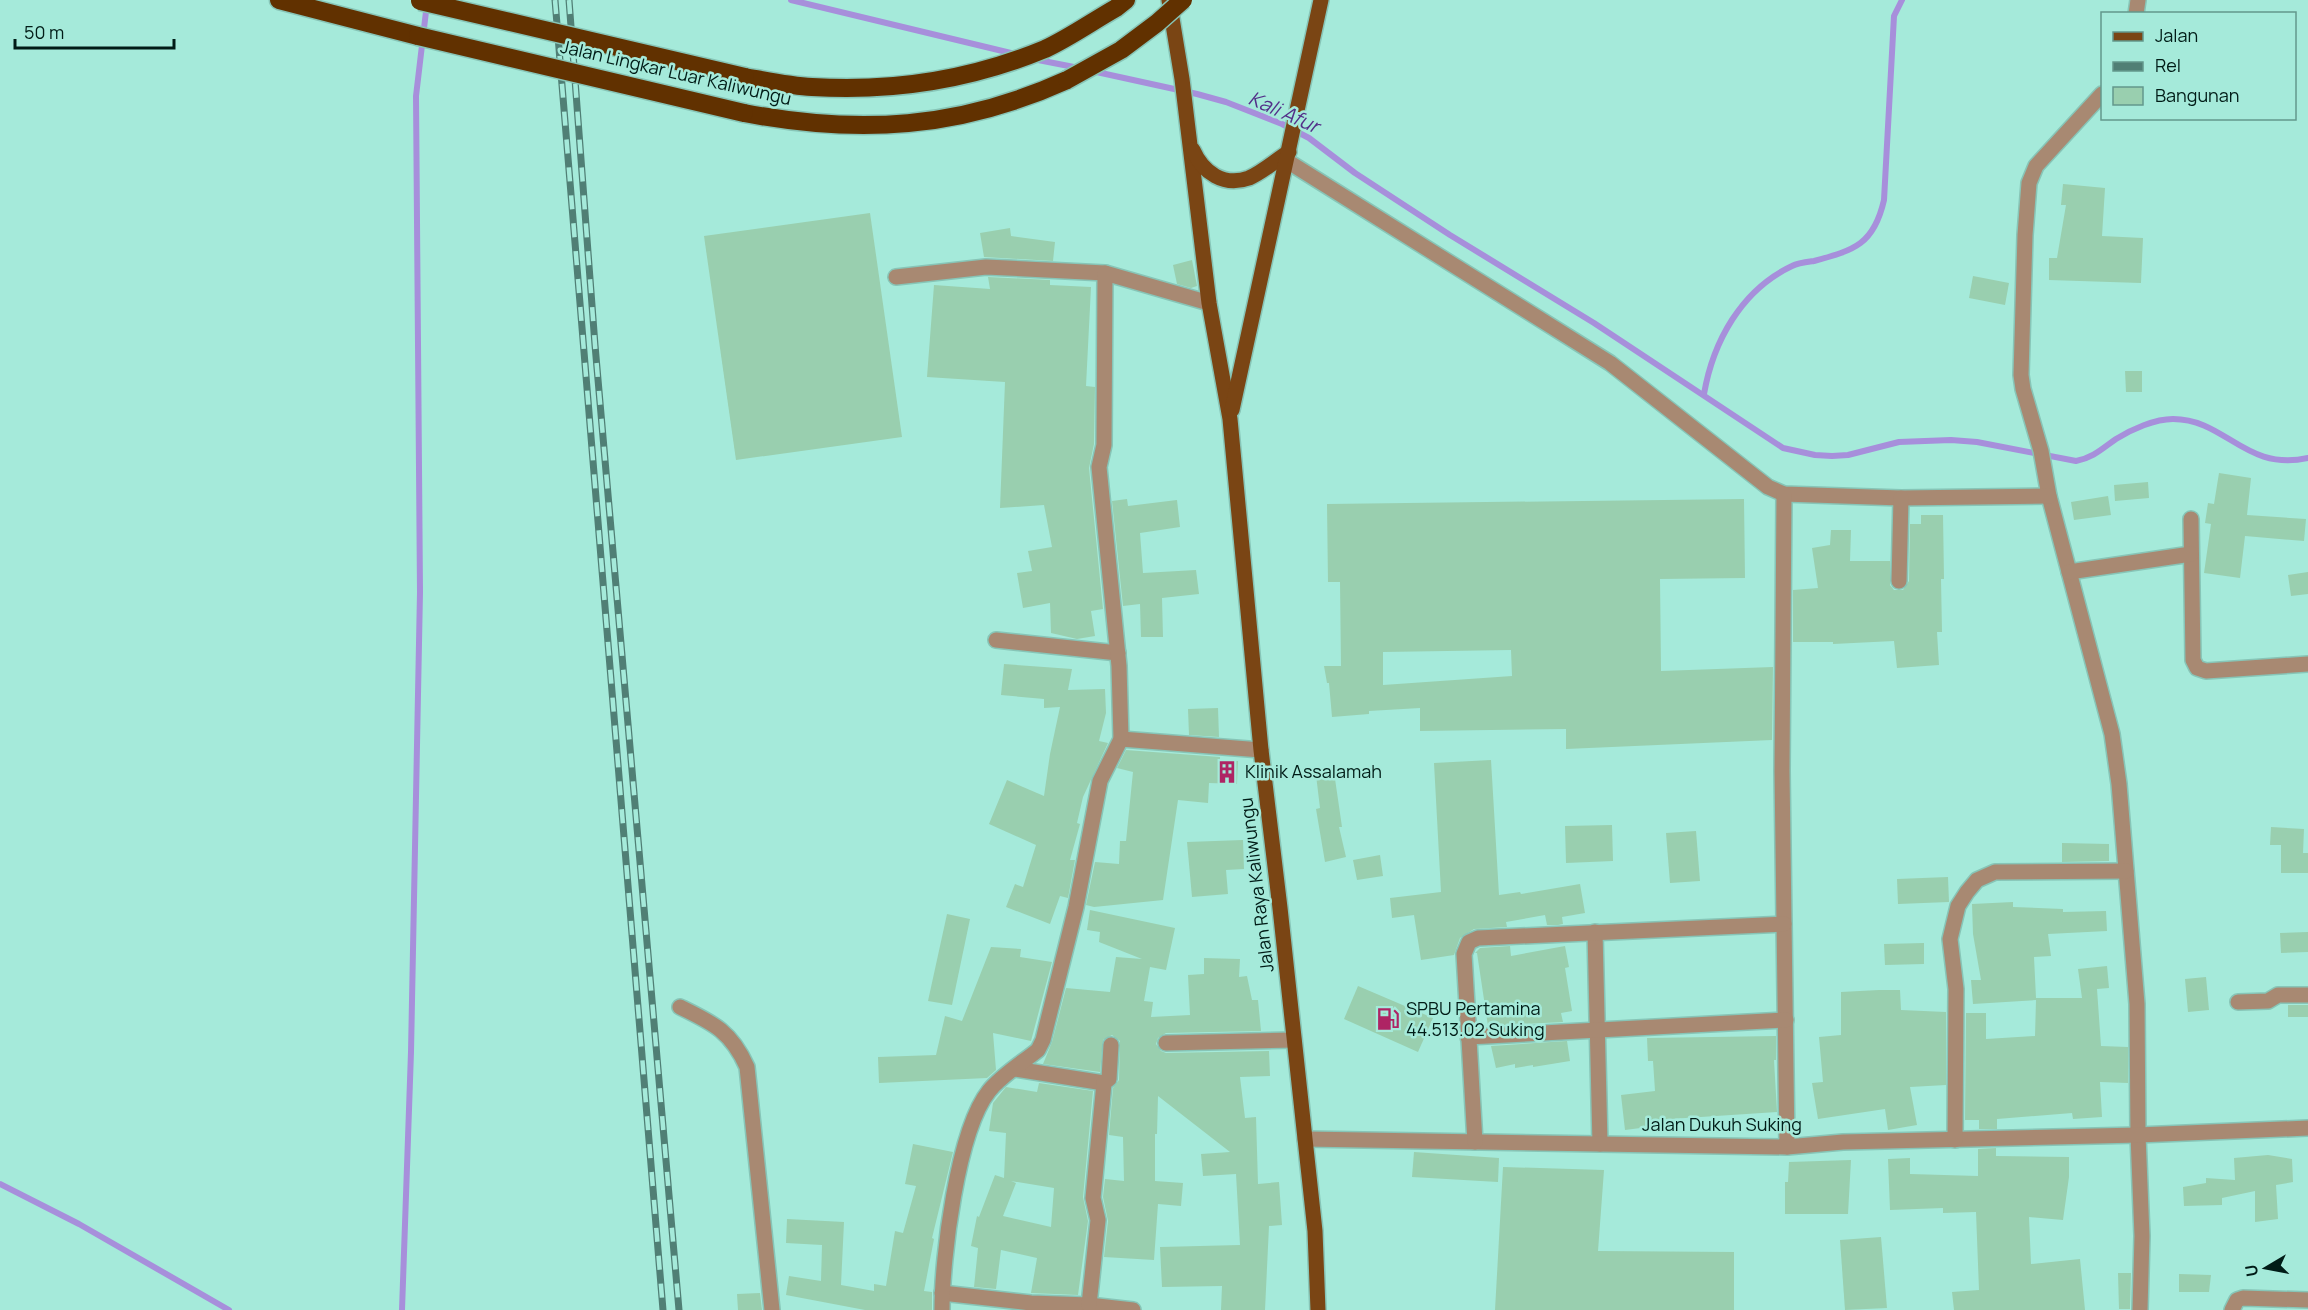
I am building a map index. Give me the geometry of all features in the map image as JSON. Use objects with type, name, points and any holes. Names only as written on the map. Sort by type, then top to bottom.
[{"type":"highway","name":"Jalan Lingkar Luar Kaliwungu","points":[[279,0],[418,36],[744,113],[784,120],[850,126],[900,125],[934,121],[1035,95],[1121,50],[1183,0]]},
{"type":"highway","name":"Jalan Lingkar Luar Kaliwungu","points":[[418,1],[745,77],[810,87],[857,89],[910,86],[951,79],[999,66],[1047,48],[1126,0]]},
{"type":"main road","points":[[1169,0],[1182,79],[1209,303],[1230,419]]},
{"type":"main road","points":[[1230,419],[1321,0]]},
{"type":"main road","points":[[1190,142],[1199,164],[1212,176],[1230,181],[1250,177],[1289,153]]},
{"type":"main road","name":"Jalan Raya Kaliwungu","points":[[1230,419],[1261,750],[1315,1231],[1318,1310]]},
{"type":"street","points":[[2101,96],[2036,166],[2029,183],[2021,375],[2041,451],[2049,496],[2112,734],[2119,784],[2137,1004],[2138,1135],[2142,1236],[2140,1310]]},
{"type":"street","points":[[1289,153],[1610,363],[1768,487],[1784,494],[1901,498],[2049,496]]},
{"type":"street","points":[[896,277],[986,267],[1105,273],[1209,303]]},
{"type":"street","points":[[942,1310],[944,1256],[955,1192],[971,1128],[988,1092],[1038,1050],[1042,1040],[1076,907],[1100,781],[1121,739],[1118,653],[1099,467],[1104,445],[1105,273]]},
{"type":"street","points":[[1784,494],[1784,924],[1787,1147]]},
{"type":"street","points":[[1899,581],[1901,498]]},
{"type":"street","points":[[2191,519],[2193,660],[2197,668],[2206,671],[2308,664]]},
{"type":"street","points":[[2069,572],[2191,554]]},
{"type":"street","points":[[996,640],[1118,653]]},
{"type":"street","points":[[1121,739],[1261,750]]},
{"type":"street","points":[[1954,1140],[1956,989],[1950,939],[1958,906],[1977,879],[1995,872],[2126,871]]},
{"type":"street","points":[[1475,1142],[1464,954],[1469,942],[1478,938],[1784,924]]},
{"type":"street","points":[[1595,932],[1600,1144]]},
{"type":"street","points":[[2238,1002],[2268,1001],[2278,995],[2308,995]]},
{"type":"street","points":[[680,1007],[705,1019],[725,1033],[738,1046],[747,1067],[772,1310]]},
{"type":"street","points":[[1468,1037],[1598,1028],[1786,1020]]},
{"type":"street","points":[[1166,1042],[1294,1040]]},
{"type":"street","points":[[1089,1305],[1098,1220],[1093,1198],[1104,1083],[1108,1079],[1111,1045]]},
{"type":"street","points":[[1015,1069],[1104,1083]]},
{"type":"street","name":"Jalan Dukuh Suking","points":[[1305,1139],[1787,1147],[1843,1142],[2138,1135],[2308,1128]]},
{"type":"street","points":[[942,1293],[1031,1303],[1089,1305],[1133,1310]]},
{"type":"street","points":[[2232,1310],[2237,1300],[2243,1298],[2308,1300]]},
{"type":"building","points":[[2063,184],[2105,188],[2102,236],[2143,238],[2141,283],[2049,280],[2049,258],[2057,258],[2066,205],[2061,205]]},
{"type":"building","points":[[870,213],[902,437],[736,460],[704,236]]},
{"type":"building","points":[[1010,228],[1011,236],[1055,242],[1053,261],[984,257],[980,233]]},
{"type":"building","points":[[1192,260],[1197,286],[1191,288],[1177,284],[1173,265]]},
{"type":"building","points":[[1973,276],[2009,283],[2005,305],[1969,298]]},
{"type":"building","points":[[988,277],[1050,280],[1050,285],[1091,287],[1086,386],[1095,387],[1094,444],[1089,468],[1103,609],[1091,611],[1095,636],[1077,639],[1051,633],[1050,603],[1023,608],[1017,573],[1032,571],[1028,551],[1052,547],[1044,505],[1000,508],[1005,382],[927,377],[934,285],[990,289]]},
{"type":"building","points":[[2125,371],[2142,371],[2142,392],[2126,392]]},
{"type":"building","points":[[2219,473],[2251,478],[2247,515],[2306,519],[2304,541],[2245,536],[2240,578],[2204,573],[2211,524],[2205,523],[2208,503],[2214,504]]},
{"type":"building","points":[[2148,482],[2149,498],[2115,501],[2114,485]]},
{"type":"building","points":[[2108,496],[2111,515],[2074,520],[2071,502]]},
{"type":"building","points":[[1127,499],[1128,506],[1177,500],[1180,527],[1140,533],[1143,573],[1196,570],[1199,594],[1162,598],[1163,637],[1141,637],[1140,604],[1123,606],[1112,501]]},
{"type":"building","points":[[1744,499],[1745,578],[1660,579],[1661,671],[1773,667],[1772,740],[1566,749],[1566,729],[1420,731],[1420,708],[1369,711],[1369,714],[1332,717],[1329,683],[1327,683],[1324,666],[1341,666],[1340,582],[1328,582],[1327,504]],"holes":[[[1511,650],[1512,676],[1383,685],[1383,652]]]},
{"type":"building","points":[[1921,515],[1943,515],[1942,632],[1937,632],[1939,665],[1897,668],[1894,641],[1833,644],[1833,642],[1793,642],[1793,590],[1818,588],[1812,548],[1830,545],[1831,530],[1851,530],[1850,561],[1890,561],[1890,585],[1894,590],[1903,590],[1909,581],[1910,524],[1921,524]]},
{"type":"building","points":[[2308,572],[2308,594],[2291,596],[2288,575]]},
{"type":"building","points":[[1004,664],[1072,669],[1068,690],[1105,689],[1106,713],[1099,741],[1108,743],[1083,797],[1077,823],[1080,824],[1070,860],[1075,860],[1068,898],[1060,896],[1050,924],[1006,907],[1015,884],[1023,887],[1036,845],[989,824],[1007,780],[1044,796],[1060,707],[1044,708],[1044,699],[1001,695]]},
{"type":"building","points":[[1218,708],[1219,737],[1189,735],[1188,709]]},
{"type":"building","points":[[1126,750],[1220,757],[1220,761],[1238,761],[1237,784],[1209,783],[1208,803],[1178,800],[1163,900],[1094,907],[1086,905],[1095,862],[1119,864],[1120,841],[1126,841],[1133,772],[1117,768]]},
{"type":"building","points":[[1491,760],[1499,895],[1520,892],[1521,894],[1580,884],[1585,913],[1562,917],[1563,924],[1558,925],[1547,925],[1545,915],[1506,922],[1507,927],[1474,929],[1460,938],[1454,955],[1421,960],[1414,915],[1392,918],[1390,898],[1441,892],[1434,763]]},
{"type":"building","points":[[1334,772],[1342,827],[1339,827],[1346,857],[1325,862],[1316,809],[1320,808],[1316,775]]},
{"type":"building","points":[[1612,825],[1613,861],[1566,863],[1565,826]]},
{"type":"building","points":[[2271,827],[2304,829],[2303,853],[2308,853],[2308,873],[2281,873],[2281,845],[2270,845]]},
{"type":"building","points":[[1696,831],[1700,881],[1670,883],[1666,833]]},
{"type":"building","points":[[1243,840],[1244,869],[1226,870],[1228,894],[1192,897],[1187,842]]},
{"type":"building","points":[[2062,843],[2109,844],[2109,861],[2062,862]]},
{"type":"building","points":[[1380,855],[1383,876],[1357,880],[1353,860]]},
{"type":"building","points":[[1948,877],[1949,902],[1898,904],[1897,879]]},
{"type":"building","points":[[2013,902],[2013,907],[2063,909],[2063,912],[2106,911],[2107,931],[2048,934],[2051,956],[2034,957],[2036,998],[2082,998],[2078,969],[2107,966],[2109,988],[2097,989],[2101,1046],[2128,1047],[2128,1083],[2100,1082],[2102,1117],[2073,1119],[2072,1113],[1997,1119],[1997,1129],[1979,1129],[1979,1120],[1965,1120],[1966,1013],[1986,1013],[1986,1039],[2035,1036],[2036,1000],[1973,1004],[1971,980],[1981,980],[1973,934],[1972,904]]},
{"type":"building","points":[[1090,910],[1175,928],[1166,970],[1150,967],[1144,1001],[1153,1002],[1151,1017],[1190,1015],[1188,975],[1204,974],[1204,958],[1240,959],[1239,977],[1247,976],[1252,1000],[1258,1000],[1261,1031],[1166,1033],[1158,1038],[1156,1044],[1161,1051],[1166,1053],[1269,1051],[1270,1076],[1240,1077],[1245,1118],[1256,1117],[1258,1184],[1279,1182],[1282,1225],[1269,1226],[1265,1310],[1221,1310],[1222,1286],[1162,1287],[1160,1247],[1240,1245],[1236,1174],[1203,1176],[1201,1154],[1230,1152],[1158,1096],[1155,1181],[1183,1183],[1181,1206],[1158,1204],[1154,1260],[1104,1257],[1108,1221],[1103,1197],[1105,1179],[1124,1181],[1123,1137],[1109,1135],[1113,1088],[1119,1080],[1120,1041],[1112,1035],[1103,1040],[1100,1072],[1043,1064],[1052,1042],[1066,988],[1110,992],[1116,957],[1142,959],[1099,942],[1100,932],[1087,930]]},
{"type":"building","points":[[947,914],[970,919],[952,1005],[928,1001]]},
{"type":"building","points":[[2308,932],[2308,952],[2281,953],[2280,933]]},
{"type":"building","points":[[1924,943],[1924,964],[1885,965],[1884,944]]},
{"type":"building","points":[[1510,946],[1511,956],[1565,946],[1569,967],[1565,968],[1572,1011],[1561,1013],[1563,1022],[1488,1026],[1477,953],[1475,953],[1480,948]]},
{"type":"building","points":[[991,947],[1021,949],[1020,957],[1052,962],[1031,1041],[993,1033],[996,1070],[987,1078],[879,1083],[878,1057],[936,1055],[945,1016],[962,1021]]},
{"type":"building","points":[[2206,977],[2209,1010],[2188,1012],[2185,979]]},
{"type":"building","name":"SPBU Pertamina 44.513.02 Suking","points":[[1358,986],[1433,1018],[1418,1052],[1344,1019]]},
{"type":"building","points":[[1900,990],[1901,1010],[1946,1012],[1946,1085],[1910,1087],[1917,1125],[1888,1130],[1885,1109],[1818,1119],[1812,1083],[1823,1082],[1819,1037],[1841,1035],[1841,992]]},
{"type":"building","points":[[2288,1005],[2308,1005],[2308,1017],[2288,1017]]},
{"type":"building","points":[[1776,1036],[1776,1060],[1774,1060],[1777,1112],[1655,1120],[1656,1126],[1625,1130],[1621,1095],[1655,1091],[1653,1061],[1648,1061],[1647,1038]]},
{"type":"building","points":[[1567,1041],[1570,1061],[1533,1067],[1533,1065],[1515,1068],[1515,1064],[1496,1068],[1491,1046]]},
{"type":"building","points":[[1039,1083],[1093,1091],[1083,1197],[1088,1221],[1078,1295],[1031,1293],[1037,1258],[1001,1250],[996,1289],[974,1287],[978,1248],[971,1246],[977,1216],[979,1217],[995,1175],[1004,1178],[1006,1133],[989,1131],[993,1103],[1006,1087],[1037,1092]],"holes":[[[1011,1181],[1054,1188],[1051,1227],[1003,1216],[1016,1183]]]},
{"type":"building","points":[[913,1144],[953,1152],[932,1238],[934,1239],[924,1291],[932,1292],[932,1310],[865,1310],[786,1295],[789,1276],[821,1281],[822,1245],[786,1243],[787,1219],[844,1222],[841,1285],[874,1291],[874,1284],[886,1286],[895,1231],[903,1233],[916,1186],[905,1184]]},
{"type":"building","points":[[1996,1148],[1996,1156],[2069,1157],[2069,1177],[2063,1220],[2029,1217],[2031,1264],[2080,1259],[2085,1310],[1954,1310],[1952,1292],[1979,1290],[1976,1212],[1943,1213],[1943,1208],[1890,1210],[1888,1159],[1910,1158],[1910,1174],[1978,1176],[1978,1149]]},
{"type":"building","points":[[1414,1152],[1499,1158],[1498,1182],[1412,1177]]},
{"type":"building","points":[[2268,1155],[2292,1159],[2293,1182],[2276,1185],[2278,1219],[2255,1222],[2255,1191],[2222,1198],[2222,1205],[2184,1206],[2183,1187],[2206,1183],[2206,1178],[2235,1180],[2234,1158]]},
{"type":"building","points":[[1851,1160],[1848,1214],[1785,1214],[1785,1182],[1788,1182],[1789,1162]]},
{"type":"building","points":[[1503,1167],[1604,1170],[1598,1251],[1734,1252],[1734,1310],[1495,1310]]},
{"type":"building","points":[[1881,1237],[1887,1308],[1845,1310],[1840,1240]]},
{"type":"building","points":[[2118,1273],[2131,1273],[2130,1309],[2119,1309]]},
{"type":"building","points":[[2179,1274],[2211,1275],[2209,1292],[2179,1292]]},
{"type":"building","points":[[760,1293],[762,1310],[738,1310],[737,1294]]},
{"type":"waterway","name":"Kali Afur","points":[[791,0],[1015,54]]},
{"type":"waterway","points":[[1704,394],[1714,355],[1722,337],[1744,303],[1758,289],[1774,276],[1794,265],[1828,257],[1852,248],[1861,243],[1875,227],[1884,200],[1894,16],[1902,0]]},
{"type":"waterway","points":[[402,1310],[411,1052],[420,592],[416,96],[427,3]]},
{"type":"waterway","name":"Kali Afur","points":[[1033,59],[1079,68]]},
{"type":"waterway","name":"Kali Afur","points":[[1092,71],[1226,102],[1282,124],[1309,138],[1355,173],[1450,235],[1594,323],[1783,448],[1832,456],[1848,455],[1899,442],[1951,440],[1977,442],[2076,461],[2093,455],[2136,428],[2173,419],[2191,421],[2208,427],[2252,452],[2268,458],[2286,460],[2308,458]]},
{"type":"waterway","points":[[0,1184],[79,1224],[229,1310]]},
{"type":"railway","points":[[555,0],[663,1310]]},
{"type":"railway","points":[[569,0],[595,345],[679,1310]]},
{"type":"place","name":"Klinik Assalamah","points":[[1227,772]]},
{"type":"place","name":"SPBU Pertamina 44.513.02 Suking","points":[[1388,1019]]}]
